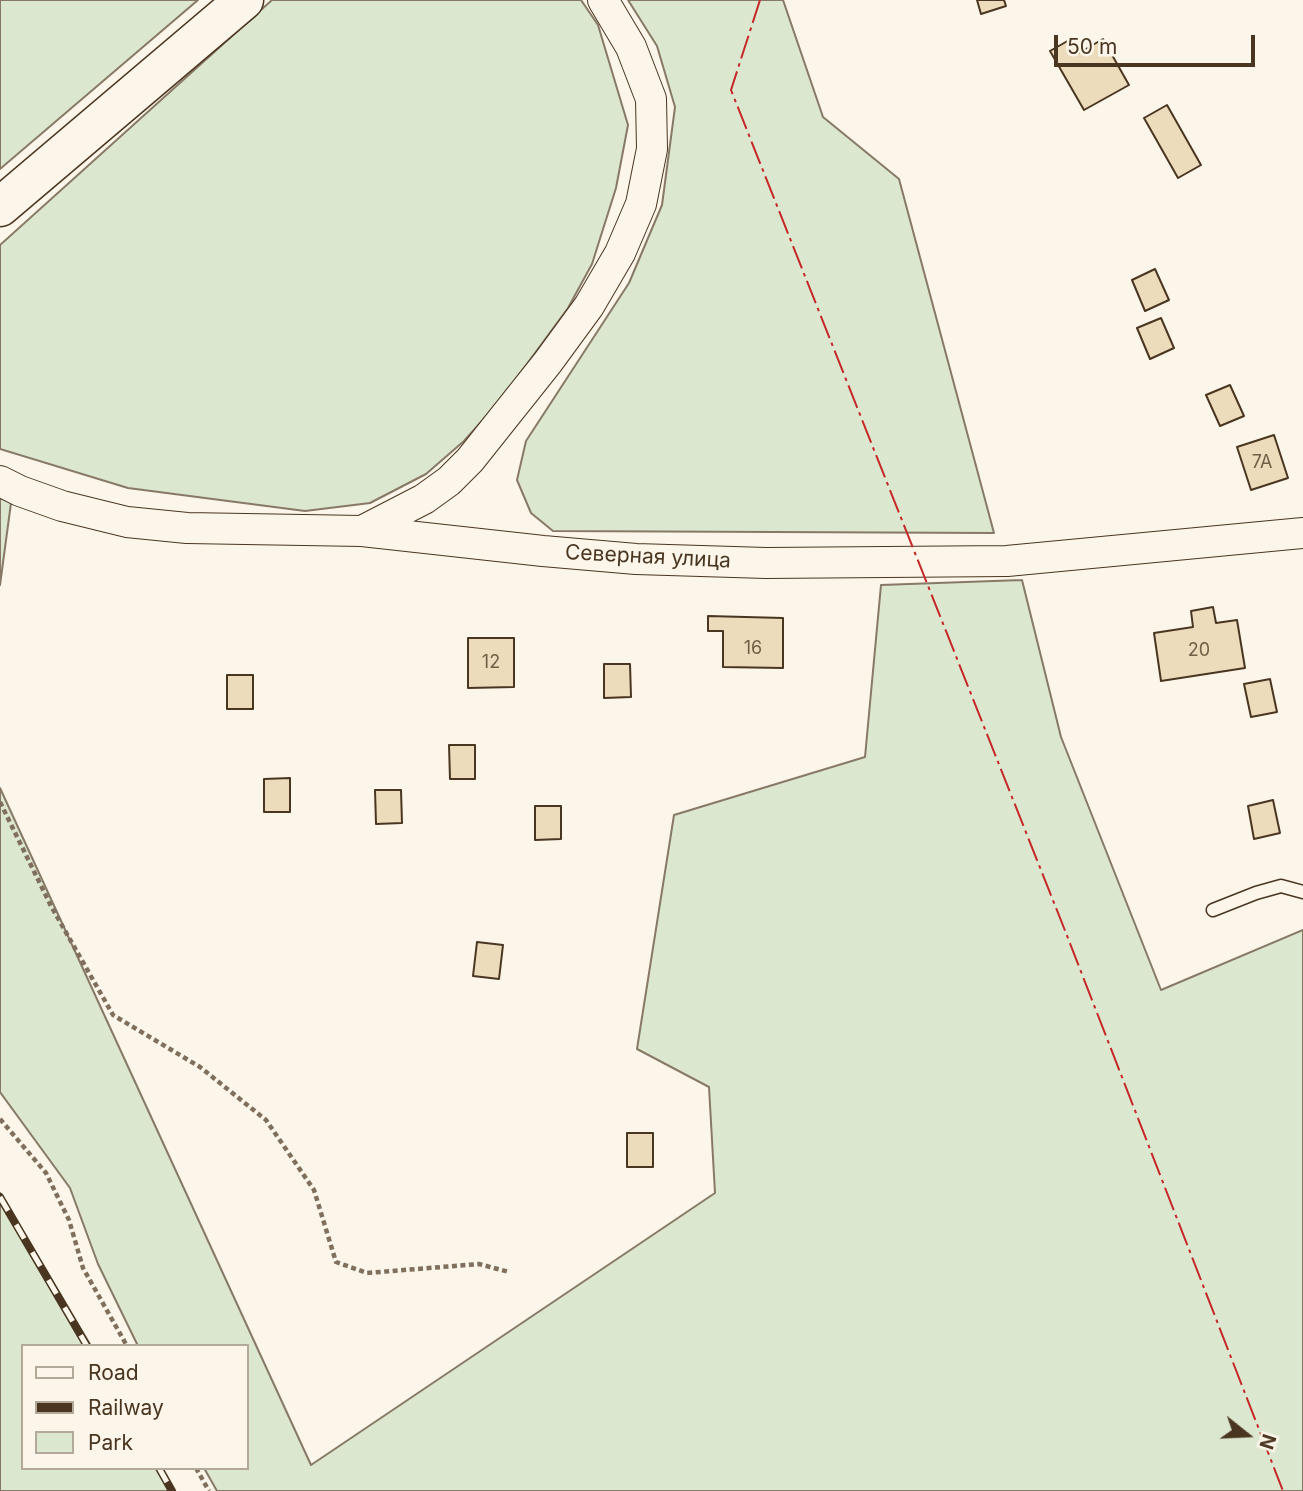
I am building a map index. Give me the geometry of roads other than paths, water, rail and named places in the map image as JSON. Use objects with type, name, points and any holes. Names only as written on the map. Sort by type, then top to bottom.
[{"type":"highway","points":[[0,207],[244,0]]},
{"type":"street","points":[[362,531],[424,499],[449,481],[470,460],[589,306],[620,253],[641,204],[652,149],[650,99],[631,47],[603,0]]},
{"type":"street","name":"Северная улица","points":[[0,481],[61,506],[127,522],[187,528],[362,531],[583,555],[765,563],[1007,561],[1303,533]]},
{"type":"lane","points":[[1213,910],[1281,886],[1303,892]]},
{"type":"railway","points":[[0,1197],[86,1344]]},
{"type":"railway","points":[[160,1470],[172,1491]]}]
